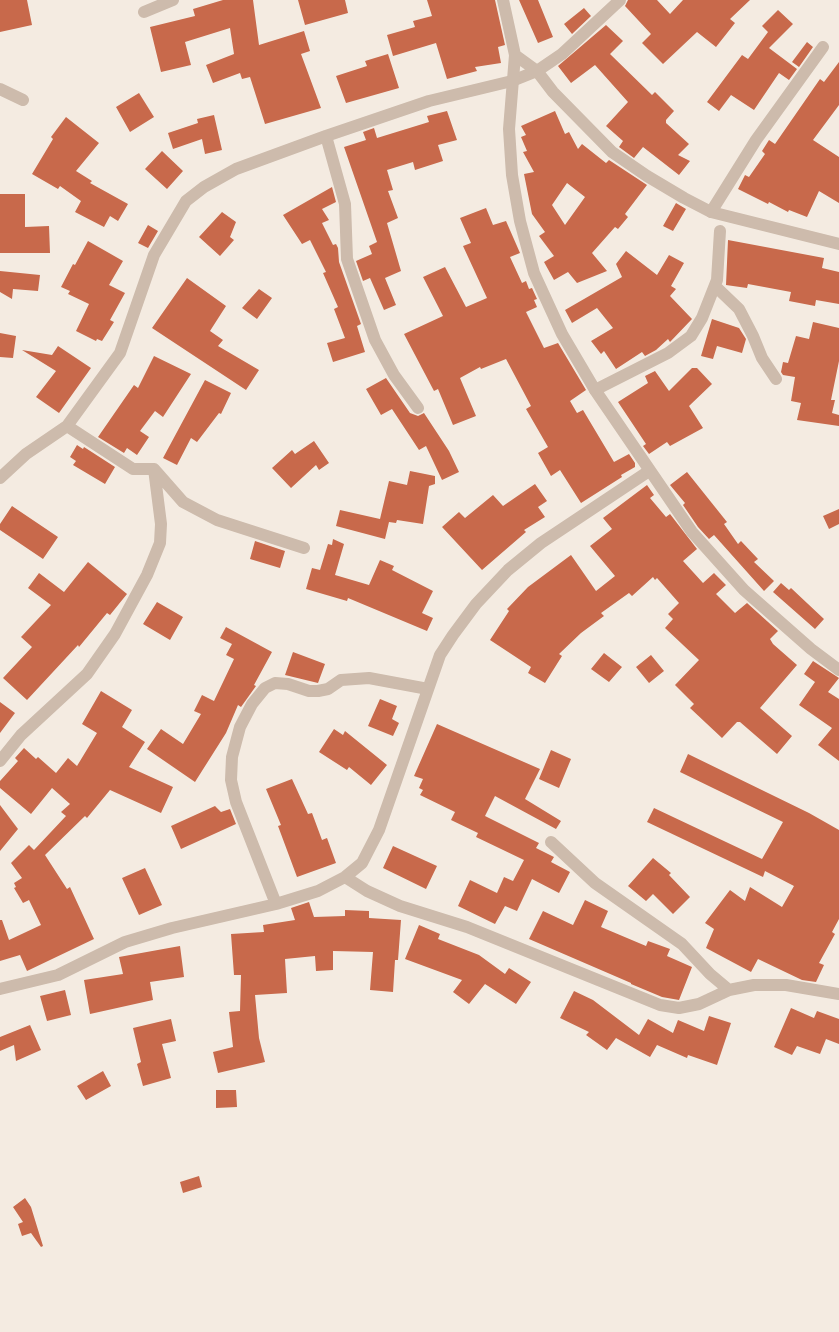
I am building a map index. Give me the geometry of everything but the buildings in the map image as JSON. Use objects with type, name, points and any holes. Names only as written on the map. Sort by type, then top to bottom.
[{"type":"street","points":[[144,12],[173,0]]},
{"type":"street","points":[[503,0],[515,55],[509,129],[512,175],[520,221],[534,273],[562,334],[595,390],[692,532],[744,590],[811,649],[839,670]]},
{"type":"street","points":[[0,478],[26,454],[68,426],[120,353],[154,255],[171,222],[186,201],[204,187],[236,168],[326,136],[429,101],[512,81],[538,71],[562,54],[620,0]]},
{"type":"street","points":[[711,212],[756,140],[822,47]]},
{"type":"street","points":[[515,55],[538,71],[553,92],[612,152],[647,176],[711,212],[839,244]]},
{"type":"street","points":[[0,89],[23,100]]},
{"type":"street","points":[[326,136],[344,204],[347,259],[375,340],[394,376],[418,408]]},
{"type":"street","points":[[595,390],[668,353],[691,336],[702,318],[718,280],[720,231]]},
{"type":"street","points":[[715,286],[738,308],[754,336],[762,358],[776,378]]},
{"type":"street","points":[[68,426],[133,469],[154,469],[184,502],[217,520],[304,548]]},
{"type":"street","points":[[0,761],[21,736],[87,674],[115,634],[147,575],[160,543],[161,524],[154,469]]},
{"type":"street","points":[[0,989],[58,975],[125,942],[172,928],[276,904],[318,890],[345,877],[362,863],[378,830],[440,655],[453,634],[476,604],[508,570],[541,543],[649,471]]},
{"type":"street","points":[[276,904],[236,802],[232,780],[232,756],[240,727],[252,704],[265,688],[275,683],[288,684],[318,692],[328,689],[342,680],[369,678],[428,689]]},
{"type":"street","points":[[551,842],[595,883],[682,944],[710,974],[729,990]]},
{"type":"street","points":[[345,877],[367,891],[400,906],[467,927],[660,1005],[679,1008],[699,1004],[729,990],[754,985],[786,985],[839,994]]}]
